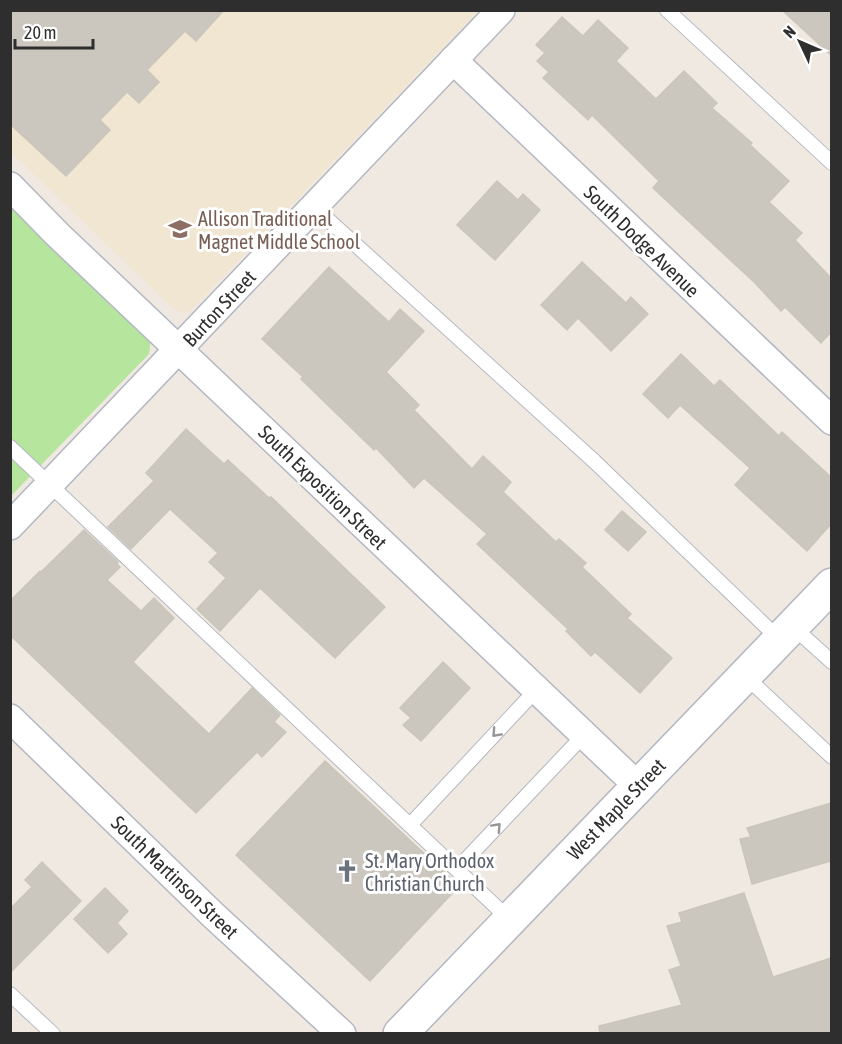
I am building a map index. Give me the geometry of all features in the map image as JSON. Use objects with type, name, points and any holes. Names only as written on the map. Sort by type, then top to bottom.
[{"type":"street","name":"Burton Street","points":[[10,526],[501,10]]},
{"type":"street","name":"South Dodge Avenue","points":[[453,60],[831,421]]},
{"type":"street","name":"South Exposition Street","points":[[10,186],[179,350],[638,786]]},
{"type":"street","name":"West Maple Street","points":[[409,1030],[510,920],[831,585]]},
{"type":"street","name":"South Martinson Street","points":[[10,718],[213,915],[342,1034]]},
{"type":"lane","points":[[667,10],[831,163]]},
{"type":"lane","points":[[314,207],[786,633],[831,662]]},
{"type":"lane","points":[[10,447],[510,920]]},
{"type":"lane","points":[[744,676],[831,757]]},
{"type":"lane","points":[[410,825],[536,690]]},
{"type":"lane","points":[[457,870],[584,735]]},
{"type":"lane","points":[[10,994],[53,1034]]},
{"type":"shaded area","name":"Allison Traditional Magnet Middle School","points":[[10,11],[478,11],[190,311],[182,313],[170,306],[11,152]]},
{"type":"green space","points":[[10,204],[151,338],[149,354],[11,496]]},
{"type":"building","points":[[10,10],[224,10],[196,41],[185,31],[147,70],[159,82],[139,103],[127,92],[100,120],[110,130],[66,176],[10,124]]},
{"type":"building","points":[[782,10],[831,10],[831,55]]},
{"type":"building","points":[[562,17],[583,36],[598,20],[628,48],[616,61],[656,99],[684,71],[717,103],[712,108],[752,143],[750,145],[789,181],[769,202],[802,233],[795,240],[831,278],[831,332],[821,343],[785,307],[781,311],[755,283],[653,188],[659,181],[592,115],[588,120],[543,78],[549,72],[537,61],[545,53],[536,45]]},
{"type":"building","points":[[497,181],[518,200],[523,194],[540,210],[495,260],[457,225]]},
{"type":"building","points":[[582,262],[626,303],[631,297],[648,314],[611,351],[578,318],[567,330],[541,305]]},
{"type":"building","points":[[329,267],[389,322],[400,309],[424,331],[386,372],[419,405],[414,410],[472,469],[483,456],[511,482],[503,492],[556,542],[559,539],[586,563],[582,567],[631,614],[627,618],[672,658],[640,693],[595,652],[591,656],[566,631],[568,629],[477,544],[487,534],[424,478],[414,488],[376,448],[374,450],[301,379],[303,377],[262,339]]},
{"type":"building","points":[[681,354],[714,386],[720,380],[779,436],[782,432],[831,477],[831,524],[807,551],[735,485],[750,468],[680,405],[668,418],[643,394]]},
{"type":"building","points":[[186,429],[224,464],[228,460],[269,498],[271,497],[385,607],[335,658],[260,588],[220,631],[197,609],[226,578],[209,562],[218,553],[170,509],[131,549],[108,527],[154,481],[146,473]]},
{"type":"building","points":[[622,511],[646,532],[628,551],[605,530]]},
{"type":"building","points":[[84,530],[118,562],[120,567],[107,580],[141,611],[154,598],[174,618],[133,662],[209,734],[252,688],[280,715],[274,722],[286,732],[262,757],[257,752],[196,813],[10,635],[10,601]]},
{"type":"building","points":[[443,662],[470,688],[421,741],[403,725],[411,718],[400,708]]},
{"type":"building","name":"St. Mary Orthodox Christian Church","points":[[325,761],[459,886],[370,981],[236,855]]},
{"type":"building","points":[[831,803],[831,861],[752,884],[740,839],[751,837],[747,828]]},
{"type":"building","points":[[42,862],[81,901],[10,973],[10,909],[32,887],[25,880]]},
{"type":"building","points":[[105,888],[128,911],[117,923],[127,934],[108,953],[74,919]]},
{"type":"building","points":[[744,893],[773,977],[831,958],[831,1034],[600,1034],[599,1026],[682,1005],[669,970],[681,966],[667,926],[682,922],[679,913]]},
{"type":"place","name":"Allison Traditional Magnet Middle School","points":[[180,229]]},
{"type":"place","name":"St. Mary Orthodox Christian Church","points":[[347,871]]}]
